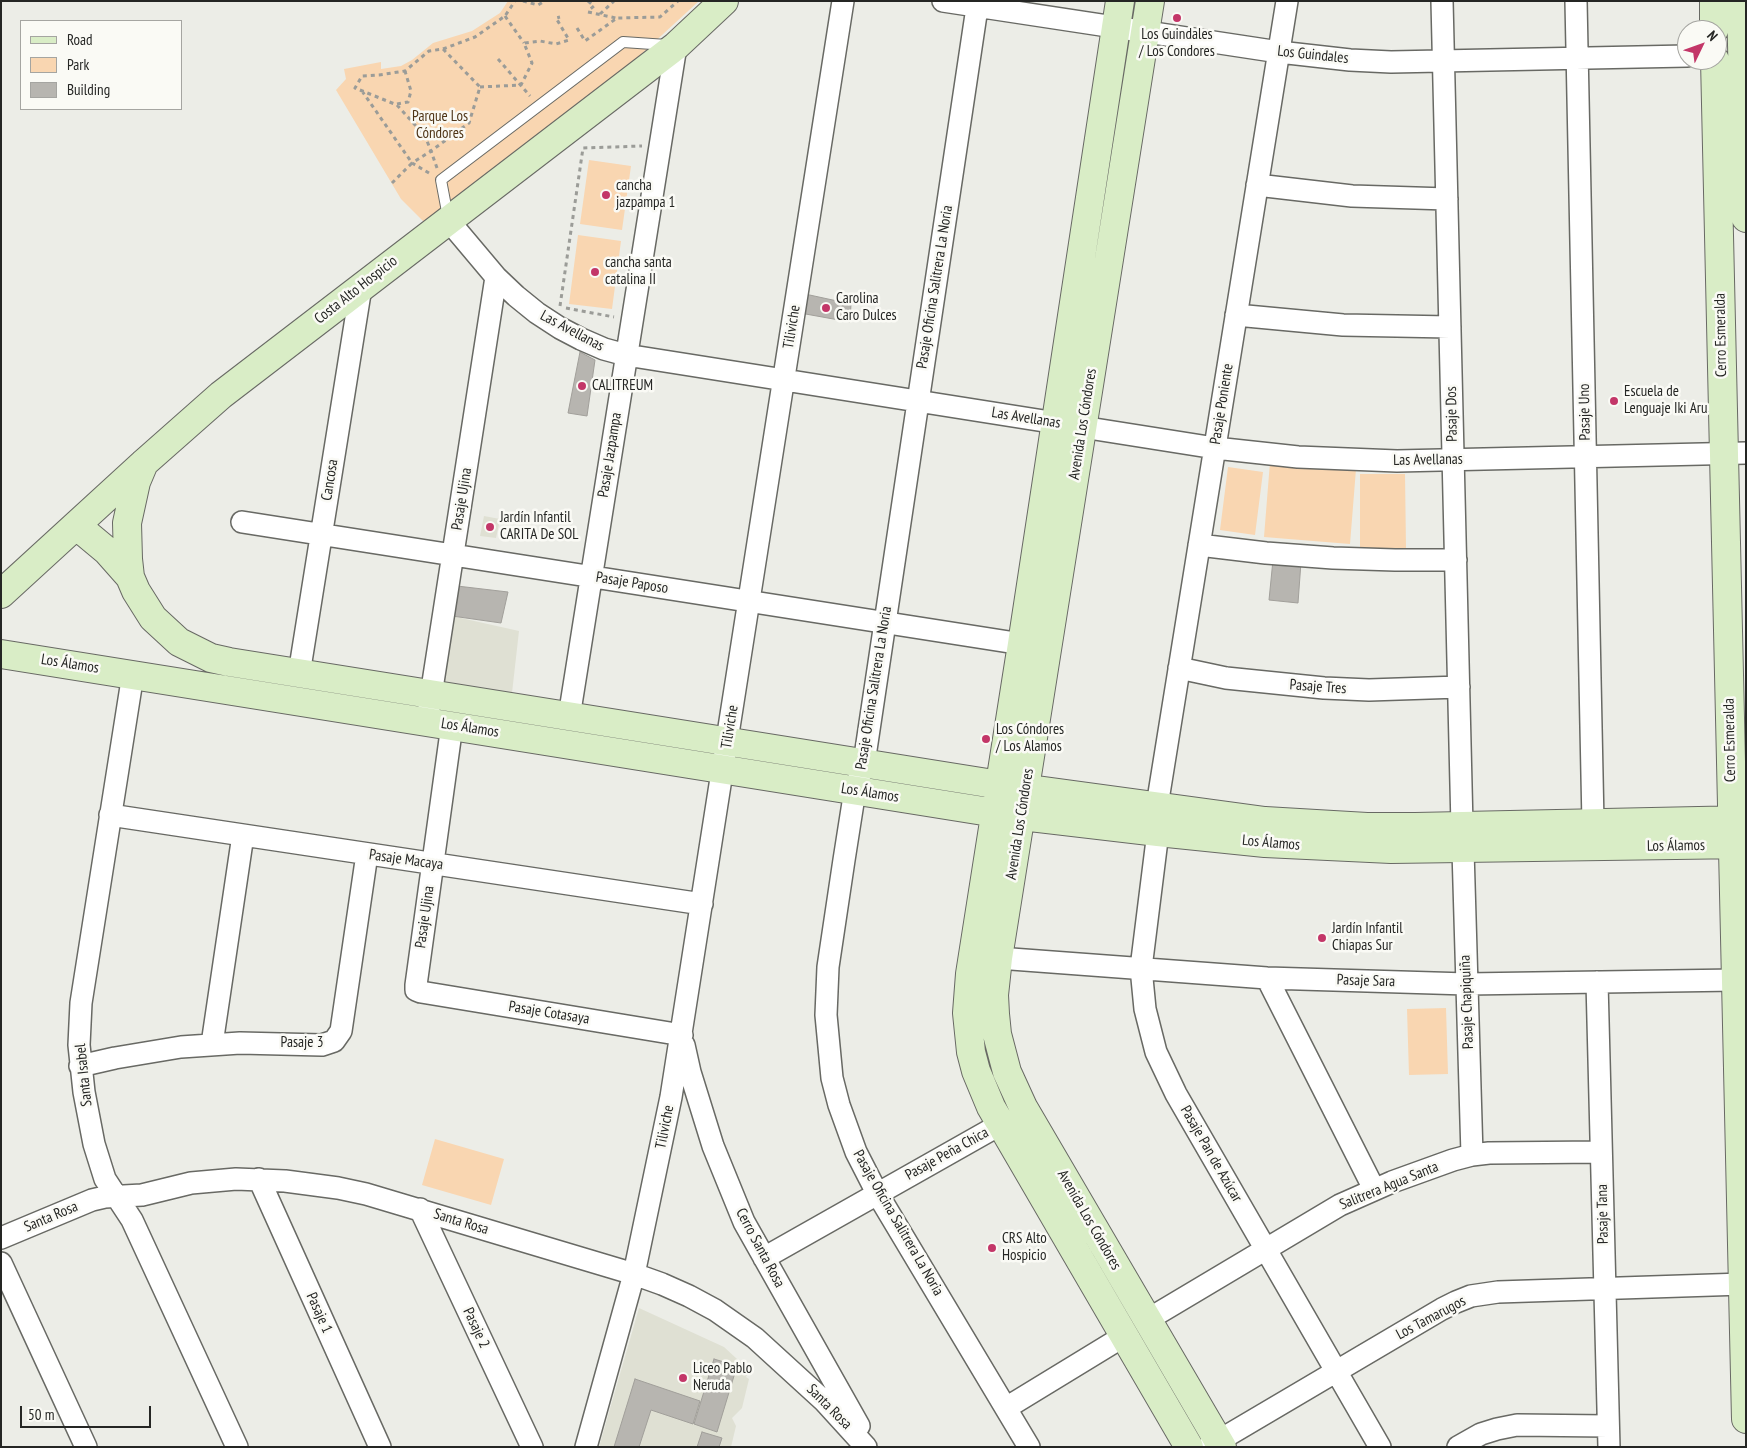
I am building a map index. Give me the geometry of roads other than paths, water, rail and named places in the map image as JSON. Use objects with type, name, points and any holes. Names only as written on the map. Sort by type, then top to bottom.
[{"type":"street","name":"Costa Alto Hospicio","points":[[1,594],[221,395],[676,46],[724,1]]},
{"type":"street","name":"Tiliviche","points":[[586,1447],[634,1274],[659,1159],[682,1034],[843,1]]},
{"type":"street","name":"Los Guindales","points":[[943,1],[1117,14],[1145,32],[1279,52],[1350,60],[1391,62],[1677,56]]},
{"type":"street","name":"Avenida Los Cóndores","points":[[1150,1],[1082,427],[1008,815],[970,974],[967,1013],[971,1052],[983,1089],[1001,1124],[1189,1447]]},
{"type":"street","name":"Pasaje Poniente","points":[[1157,819],[1179,668],[1288,1]]},
{"type":"street","name":"Pasaje Dos","points":[[1442,1],[1463,838]]},
{"type":"street","name":"Pasaje Uno","points":[[1576,1],[1594,823]]},
{"type":"street","points":[[1714,1],[1714,20]]},
{"type":"street","points":[[1741,1],[1735,55],[1746,218]]},
{"type":"street","name":"Pasaje Oficina Salitrera La Noria","points":[[978,4],[864,763],[855,790],[828,967],[826,1023],[832,1078],[839,1105],[856,1152],[878,1193],[1029,1447]]},
{"type":"street","name":"Avenida Los Cóndores","points":[[1013,786],[1022,644],[1117,14]]},
{"type":"street","name":"Pasaje Jazpampa","points":[[569,716],[676,46]]},
{"type":"street","name":"Cerro Esmeralda","points":[[1716,70],[1735,453],[1740,918],[1740,953],[1736,980],[1744,1214],[1746,1419]]},
{"type":"street","points":[[1257,185],[1352,196],[1447,199]]},
{"type":"street","name":"Las Avellanas","points":[[448,220],[496,277],[537,313],[560,328],[604,349],[626,355],[1215,448],[1298,457],[1397,462],[1735,453]]},
{"type":"street","name":"Pasaje Ujina","points":[[416,990],[432,864],[437,714],[453,555],[496,277]]},
{"type":"street","name":"Cancosa","points":[[299,674],[362,286]]},
{"type":"street","points":[[1236,315],[1343,326],[1450,327]]},
{"type":"street","name":"Los Álamos","points":[[130,577],[126,541],[127,523],[136,482],[144,463]]},
{"type":"street","name":"Pasaje Paposo","points":[[242,522],[1022,644]]},
{"type":"street","name":"Los Álamos","points":[[77,526],[107,551],[130,577],[143,604],[153,618],[172,636],[194,651],[211,658],[299,674],[437,714],[569,716],[1013,786],[1157,819]]},
{"type":"street","points":[[1199,545],[1333,558],[1456,560]]},
{"type":"street","name":"Los Álamos","points":[[1,654],[133,674],[437,714],[723,769],[1008,815],[1256,820],[1367,827],[1463,838],[1739,832]]},
{"type":"street","name":"Pasaje Tres","points":[[1179,668],[1226,678],[1324,688],[1396,689],[1459,686]]},
{"type":"street","name":"Santa Isabel","points":[[133,674],[81,1002],[79,1024],[80,1066],[88,1117],[105,1179],[132,1220],[238,1447]]},
{"type":"street","name":"Pasaje Macaya","points":[[110,815],[702,904]]},
{"type":"street","name":"Avenida Los Cóndores","points":[[1008,815],[994,995],[997,1034],[1007,1072],[1023,1107],[1147,1320],[1216,1445]]},
{"type":"street","name":"Pasaje Pan de Azúcar","points":[[1157,819],[1141,968],[1144,1002],[1150,1030],[1165,1073],[1380,1447]]},
{"type":"street","name":"Los Álamos","points":[[1463,838],[1594,823],[1739,832]]},
{"type":"street","points":[[212,1044],[243,835]]},
{"type":"street","name":"Pasaje Chapiquiña","points":[[1463,838],[1472,1155]]},
{"type":"street","name":"Pasaje 3","points":[[80,1066],[149,1052],[212,1044],[328,1044],[341,1031],[368,854]]},
{"type":"street","name":"Pasaje Sara","points":[[998,958],[1267,978],[1467,984],[1736,980]]},
{"type":"street","points":[[1267,978],[1374,1189]]},
{"type":"street","name":"Pasaje Tana","points":[[1597,982],[1609,1447]]},
{"type":"street","name":"Pasaje Cotasaya","points":[[416,990],[430,994],[682,1034]]},
{"type":"street","name":"Cerro Santa Rosa","points":[[682,1034],[690,1072],[712,1146],[744,1222],[870,1447]]},
{"type":"street","name":"Pasaje Peña Chica","points":[[764,1258],[1001,1124]]},
{"type":"street","name":"Salitrera Agua Santa","points":[[1147,1320],[1340,1205],[1374,1189],[1452,1160],[1489,1153],[1601,1152]]},
{"type":"street","name":"Santa Rosa","points":[[1,1238],[92,1200],[142,1195],[199,1182],[228,1179],[259,1179],[303,1183],[366,1194],[634,1274],[689,1296],[736,1323],[755,1338],[805,1383],[866,1447]]},
{"type":"street","name":"Pasaje 1","points":[[259,1179],[380,1447]]},
{"type":"street","name":"Pasaje 2","points":[[420,1209],[532,1447]]},
{"type":"street","points":[[1,1263],[86,1447]]},
{"type":"street","name":"Los Tamarugos","points":[[1216,1445],[1442,1309],[1471,1296],[1491,1293],[1605,1288],[1744,1285]]},
{"type":"street","points":[[1006,1408],[1124,1336]]},
{"type":"street","points":[[1458,1447],[1481,1434],[1497,1428],[1517,1425],[1608,1426]]},
{"type":"lane","points":[[448,220],[441,180],[623,42],[676,46]]},
{"type":"place","name":"Los Guindales / Los Condores","points":[[1177,18]]},
{"type":"place","name":"cancha jazpampa 1","points":[[606,195]]},
{"type":"place","name":"cancha santa catalina II","points":[[595,272]]},
{"type":"place","name":"Carolina Caro Dulces","points":[[826,308]]},
{"type":"place","name":"CALITREUM","points":[[582,386]]},
{"type":"place","name":"Escuela de Lenguaje Iki Aru","points":[[1614,401]]},
{"type":"place","name":"Jardín Infantil CARITA De SOL","points":[[490,527]]},
{"type":"place","name":"Los Cóndores / Los Alamos","points":[[986,739]]},
{"type":"place","name":"Jardín Infantil Chiapas Sur","points":[[1322,938]]},
{"type":"place","name":"CRS Alto Hospicio","points":[[992,1248]]},
{"type":"place","name":"Liceo Pablo Neruda","points":[[683,1378]]},
{"type":"park label","name":"Parque Los Cóndores","points":[[440,126]]}]
